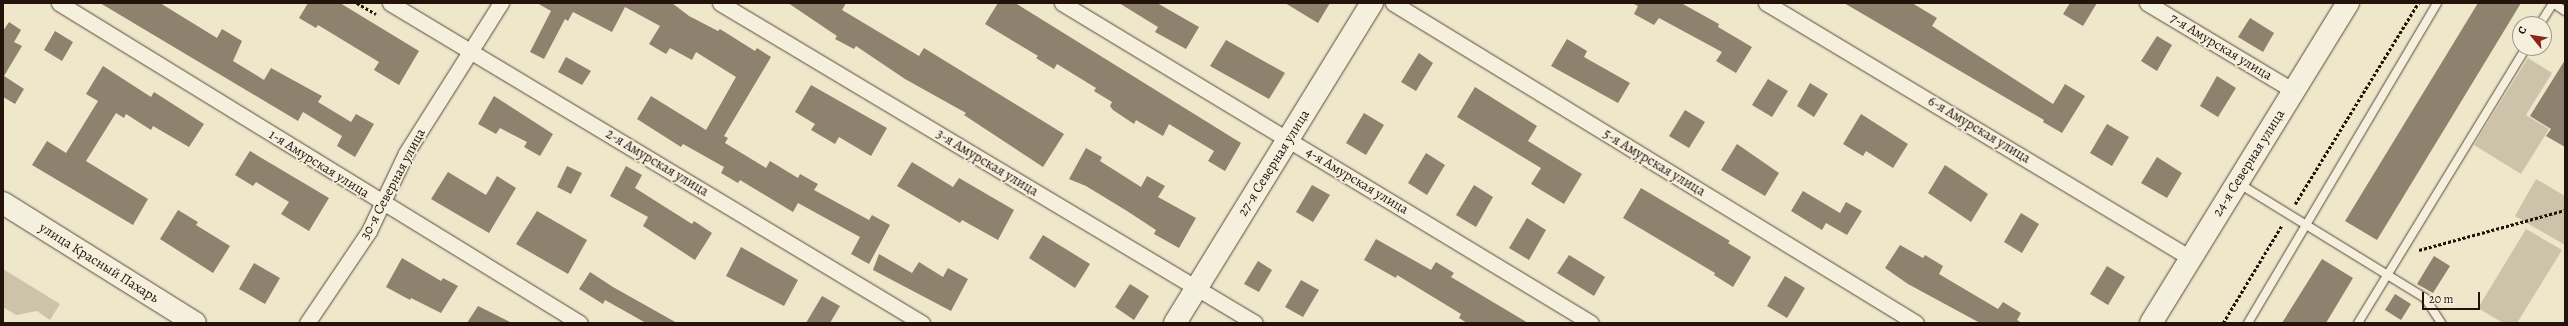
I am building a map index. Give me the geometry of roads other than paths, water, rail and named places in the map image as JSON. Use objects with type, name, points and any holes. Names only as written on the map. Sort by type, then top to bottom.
[{"type":"street","name":"1-я Амурская улица","points":[[59,3],[580,323]]},
{"type":"street","name":"2-я Амурская улица","points":[[390,3],[922,323]]},
{"type":"street","name":"30-я Северная улица","points":[[308,323],[384,204],[406,153],[501,3]]},
{"type":"street","name":"3-я Амурская улица","points":[[720,3],[1255,323]]},
{"type":"street","name":"4-я Амурская улица","points":[[1062,3],[1591,323]]},
{"type":"street","name":"27-я Северная улица","points":[[1175,323],[1372,3]]},
{"type":"street","name":"5-я Амурская улица","points":[[1393,3],[1916,323]]},
{"type":"street","name":"6-я Амурская улица","points":[[1766,3],[2191,258]]},
{"type":"street","name":"7-я Амурская улица","points":[[2147,3],[2294,91]]},
{"type":"street","name":"24-я Северная улица","points":[[2151,323],[2348,3]]},
{"type":"street","name":"улица Красный Пахарь","points":[[3,203],[195,323]]},
{"type":"lane","points":[[2248,323],[2437,3]]},
{"type":"lane","points":[[2545,16],[2553,3],[2565,11]]},
{"type":"lane","points":[[2358,323],[2521,56]]},
{"type":"lane","points":[[2237,183],[2425,298],[2441,323]]}]
